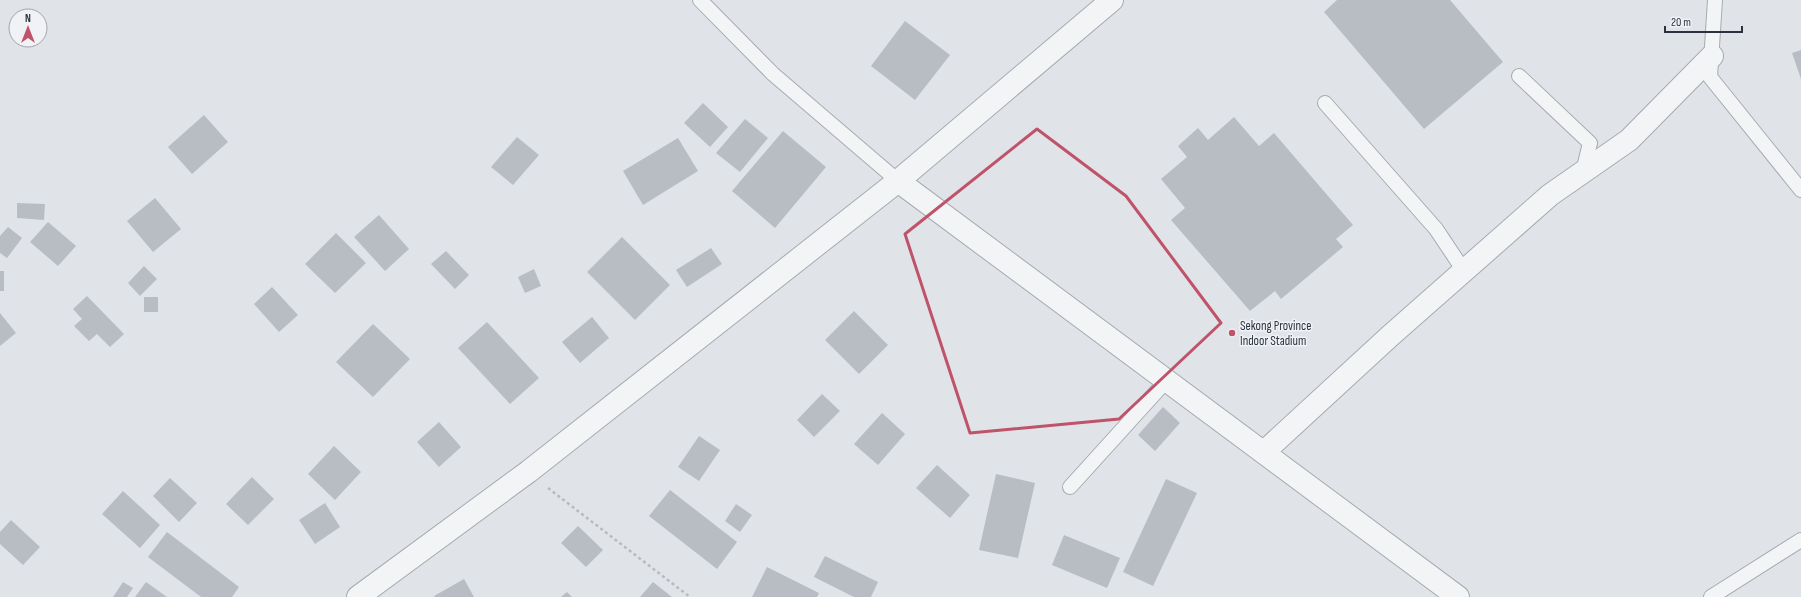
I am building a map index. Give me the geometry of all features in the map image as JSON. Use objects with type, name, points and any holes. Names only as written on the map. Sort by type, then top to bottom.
[{"type":"street","points":[[358,597],[528,472],[898,181],[1112,0]]},
{"type":"street","points":[[1264,452],[1390,336],[1550,195],[1629,140],[1712,56]]},
{"type":"street","points":[[898,181],[1458,597]]},
{"type":"lane","points":[[700,0],[773,74],[898,181]]},
{"type":"lane","points":[[1715,0],[1710,77],[1801,190]]},
{"type":"lane","points":[[1519,76],[1590,143],[1583,172]]},
{"type":"lane","points":[[1325,103],[1436,229],[1464,271]]},
{"type":"lane","points":[[1070,487],[1167,380]]},
{"type":"lane","points":[[1711,597],[1801,540]]},
{"type":"path","points":[[528,472],[690,597]]},
{"type":"highlighted area","points":[[1037,129],[1126,196],[1221,323],[1119,419],[970,433],[905,234]]},
{"type":"building","points":[[1337,0],[1450,0],[1503,62],[1424,129],[1324,12]]},
{"type":"building","points":[[905,21],[950,55],[915,100],[871,66]]},
{"type":"building","points":[[1801,50],[1801,79],[1792,53]]},
{"type":"building","points":[[703,103],[728,127],[710,147],[684,123]]},
{"type":"building","points":[[204,115],[228,142],[192,174],[168,147]]},
{"type":"building","points":[[1234,117],[1259,146],[1274,133],[1353,225],[1336,239],[1343,247],[1281,299],[1275,291],[1250,311],[1171,220],[1185,208],[1161,179],[1187,157],[1178,146],[1198,128],[1208,140]]},
{"type":"building","points":[[745,119],[768,138],[740,172],[716,153]]},
{"type":"building","points":[[783,131],[826,167],[775,228],[732,191]]},
{"type":"building","points":[[517,137],[539,155],[513,185],[491,167]]},
{"type":"building","points":[[678,138],[698,171],[643,205],[623,171]]},
{"type":"building","points":[[155,198],[181,229],[153,252],[127,221]]},
{"type":"building","points":[[17,203],[45,204],[44,220],[17,218]]},
{"type":"building","points":[[379,215],[409,249],[385,271],[354,237]]},
{"type":"building","points":[[48,222],[76,246],[58,266],[30,242]]},
{"type":"building","points":[[8,227],[22,238],[7,258],[0,253],[0,236]]},
{"type":"building","points":[[336,233],[366,263],[335,293],[305,264]]},
{"type":"building","points":[[622,237],[670,285],[635,320],[587,272]]},
{"type":"building","points":[[711,248],[722,264],[687,287],[676,270]]},
{"type":"building","points":[[446,251],[469,275],[455,289],[431,264]]},
{"type":"building","points":[[144,266],[157,279],[140,296],[128,283]]},
{"type":"building","points":[[534,269],[541,286],[525,293],[518,277]]},
{"type":"building","points":[[0,271],[4,271],[4,291],[0,291]]},
{"type":"building","points":[[272,287],[298,315],[279,332],[254,304]]},
{"type":"building","points":[[87,296],[124,334],[110,347],[97,334],[89,341],[74,326],[82,319],[73,309]]},
{"type":"building","points":[[144,297],[158,297],[158,312],[144,312]]},
{"type":"building","points":[[854,311],[888,345],[859,374],[825,340]]},
{"type":"building","points":[[0,313],[16,333],[0,346]]},
{"type":"building","points":[[592,317],[609,338],[580,363],[562,342]]},
{"type":"building","points":[[487,322],[539,378],[510,404],[458,348]]},
{"type":"building","points":[[373,324],[410,359],[373,397],[336,362]]},
{"type":"building","points":[[822,394],[840,411],[814,437],[797,420]]},
{"type":"building","points":[[1163,407],[1180,423],[1155,451],[1138,435]]},
{"type":"building","points":[[882,413],[905,434],[878,465],[854,444]]},
{"type":"building","points":[[439,422],[461,447],[439,467],[417,442]]},
{"type":"building","points":[[699,436],[720,450],[699,481],[678,467]]},
{"type":"building","points":[[334,446],[361,472],[335,500],[308,474]]},
{"type":"building","points":[[937,465],[970,495],[950,518],[916,488]]},
{"type":"building","points":[[996,474],[1035,483],[1018,558],[979,550]]},
{"type":"building","points":[[252,477],[274,499],[248,525],[226,504]]},
{"type":"building","points":[[170,478],[197,503],[179,522],[153,496]]},
{"type":"building","points":[[1166,479],[1197,493],[1153,586],[1123,572]]},
{"type":"building","points":[[670,490],[737,542],[717,569],[649,516]]},
{"type":"building","points":[[123,491],[160,525],[140,548],[102,514]]},
{"type":"building","points":[[325,503],[340,527],[315,544],[299,520]]},
{"type":"building","points":[[736,504],[752,515],[740,532],[725,521]]},
{"type":"building","points":[[11,520],[40,547],[23,565],[0,544],[0,532]]},
{"type":"building","points":[[578,526],[603,550],[586,567],[561,543]]},
{"type":"building","points":[[167,532],[239,587],[232,597],[201,597],[148,557]]},
{"type":"building","points":[[1064,535],[1120,558],[1107,588],[1052,565]]},
{"type":"building","points":[[825,556],[878,582],[871,597],[854,597],[814,577]]},
{"type":"building","points":[[767,567],[819,593],[817,597],[752,597]]},
{"type":"building","points":[[464,579],[474,597],[434,596]]},
{"type":"building","points":[[123,582],[133,588],[127,597],[113,597]]},
{"type":"building","points":[[146,582],[167,597],[135,597]]},
{"type":"building","points":[[653,582],[672,597],[640,597]]},
{"type":"building","points":[[567,592],[572,597],[561,597]]},
{"type":"place","name":"Sekong Province Indoor Stadium","points":[[1232,333]]}]
